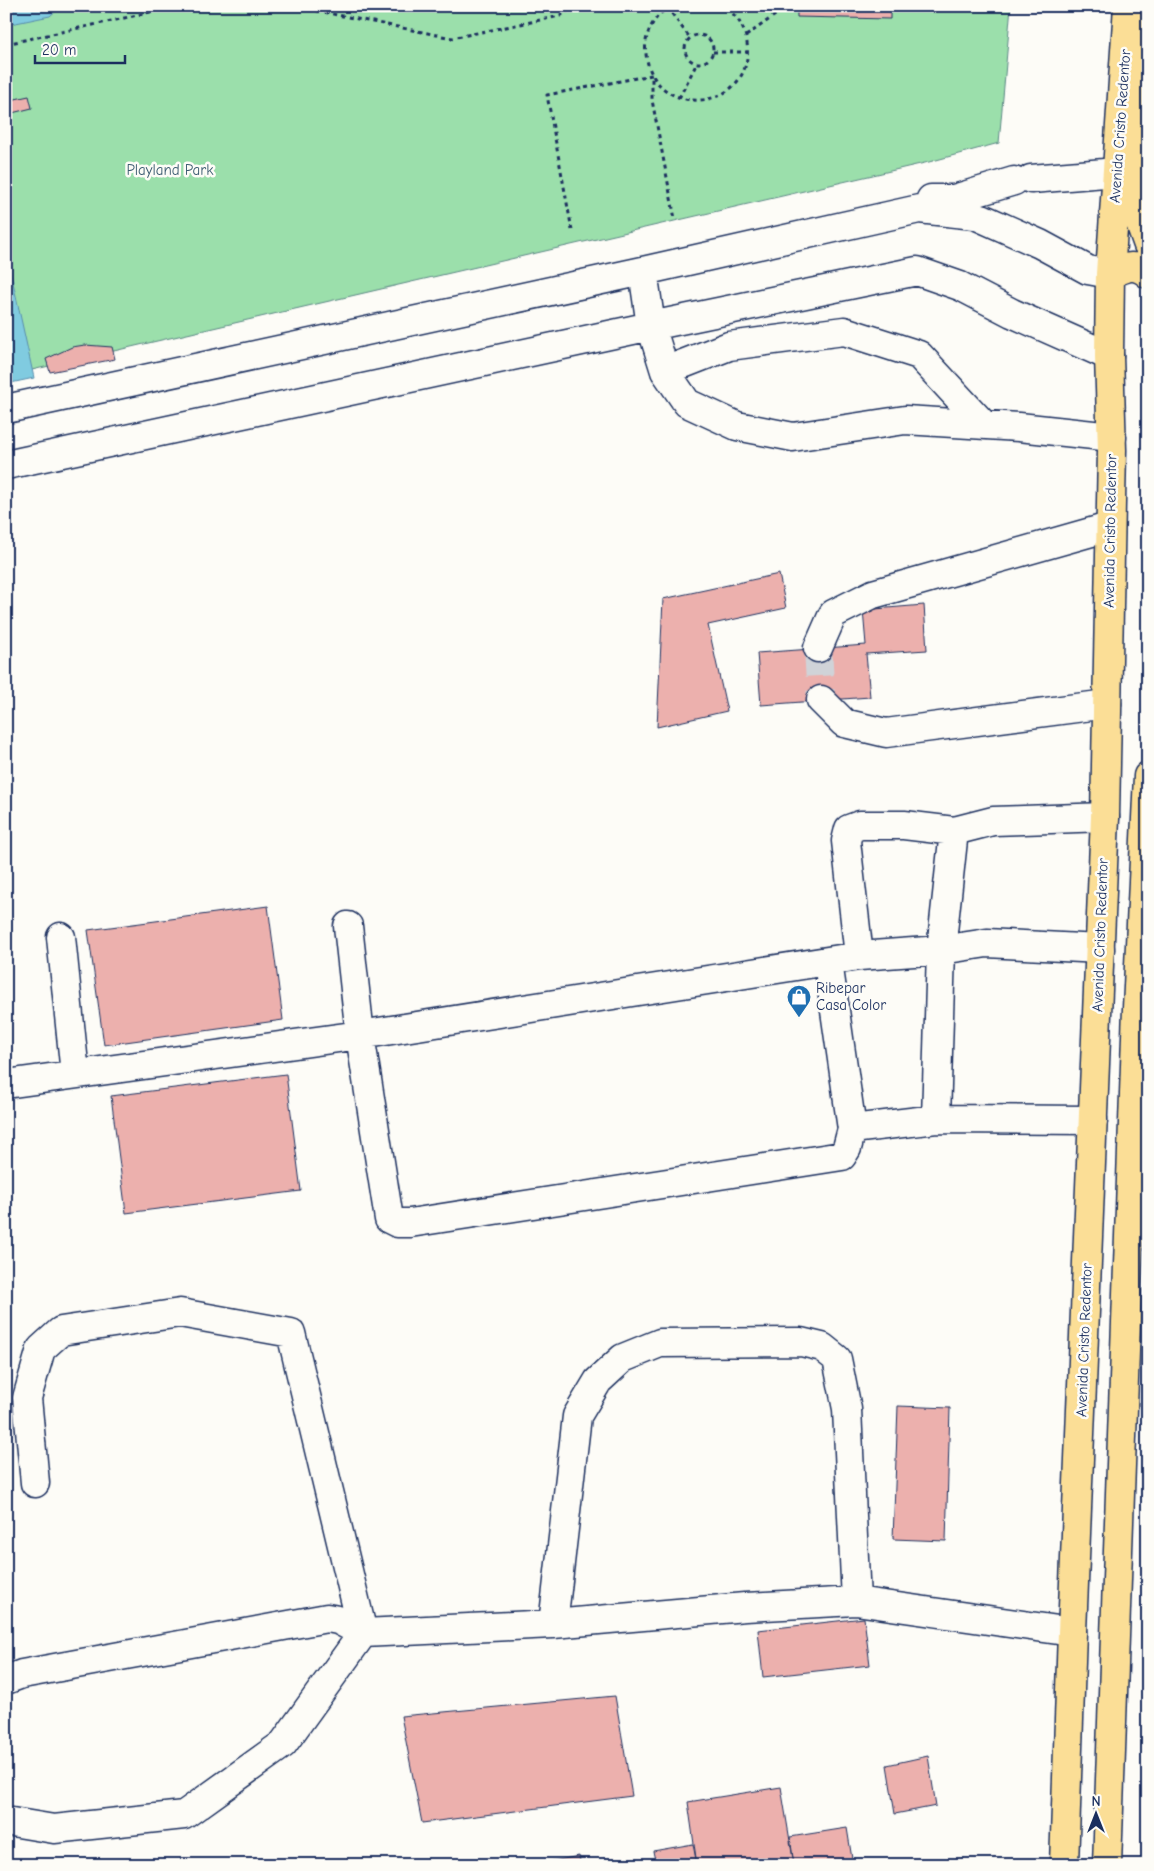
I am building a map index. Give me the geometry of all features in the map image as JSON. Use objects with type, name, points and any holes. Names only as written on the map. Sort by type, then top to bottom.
[{"type":"highway","name":"Avenida Cristo Redentor","points":[[1064,1865],[1105,817],[1112,437],[1109,356],[1110,274],[1128,6]]},
{"type":"highway","points":[[1141,6],[1145,24],[1138,217],[1148,245]]},
{"type":"highway","points":[[1110,274],[1128,267],[1140,267],[1148,274]]},
{"type":"highway","points":[[1107,1865],[1137,1018],[1148,776]]},
{"type":"street","points":[[919,199],[954,199],[1023,180],[1117,172]]},
{"type":"street","points":[[6,409],[643,271],[919,209],[975,215],[1040,244],[1088,270],[1110,274]]},
{"type":"street","points":[[643,271],[651,326],[665,371],[687,403],[737,426],[793,437],[905,420],[1019,427],[1112,437]]},
{"type":"street","points":[[6,465],[651,326],[917,271],[960,286],[1012,313],[1109,356]]},
{"type":"street","points":[[665,371],[729,346],[844,331],[919,356],[984,425]]},
{"type":"street","points":[[818,648],[833,614],[873,594],[1109,527]]},
{"type":"street","points":[[821,700],[844,723],[886,733],[1107,704]]},
{"type":"street","points":[[859,956],[846,841],[849,829],[860,825],[904,825],[954,831],[993,821],[1105,817]]},
{"type":"street","points":[[936,1119],[941,950],[954,831]]},
{"type":"street","points":[[348,926],[360,1035],[389,1219],[397,1223],[410,1223],[842,1156],[847,1148],[852,1129],[828,962]]},
{"type":"street","points":[[61,937],[75,1074]]},
{"type":"street","points":[[6,1084],[360,1035],[859,956],[941,950],[987,943],[1100,949]]},
{"type":"street","points":[[852,1129],[936,1119],[1093,1120]]},
{"type":"street","points":[[6,1822],[54,1829],[184,1815],[283,1744],[363,1633],[291,1333],[180,1313],[61,1331],[41,1348],[27,1398],[35,1483]]},
{"type":"street","points":[[552,1624],[577,1416],[598,1381],[623,1358],[660,1343],[801,1342],[822,1347],[837,1360],[847,1409],[856,1601]]},
{"type":"street","points":[[6,1680],[22,1674],[327,1618],[338,1620],[363,1633],[552,1624],[745,1607],[856,1601],[1072,1632]]},
{"type":"path","points":[[6,44],[150,12],[160,6]]},
{"type":"path","points":[[294,6],[452,38],[560,16],[575,6]]},
{"type":"path","points":[[690,38],[668,7],[656,18],[648,33],[645,49],[647,64],[652,76],[665,91],[679,98],[695,101],[711,99],[726,93],[742,74],[748,52],[746,36],[740,21],[723,6]]},
{"type":"path","points":[[746,36],[788,6]]},
{"type":"path","points":[[702,35],[709,38],[713,45],[713,52],[710,59],[697,63],[690,60],[686,54],[685,47],[690,38],[702,35]]},
{"type":"path","points":[[713,52],[748,52]]},
{"type":"path","points":[[679,98],[697,63]]},
{"type":"path","points":[[652,76],[652,100],[675,220]]},
{"type":"path","points":[[572,230],[547,95],[652,76]]},
{"type":"green space","name":"Playland Park","points":[[6,6],[1011,6],[999,143],[929,162],[6,376]]},
{"type":"water","points":[[26,6],[61,6],[50,16],[6,25],[6,11]]},
{"type":"water","points":[[9,264],[34,378],[6,384],[6,265]]},
{"type":"building","points":[[420,6],[454,6],[454,9]]},
{"type":"building","points":[[797,6],[890,6],[890,19],[797,17]]},
{"type":"building","points":[[29,96],[32,108],[8,114],[6,101]]},
{"type":"building","points":[[85,345],[112,347],[115,359],[50,372],[46,359],[72,347]]},
{"type":"building","points":[[779,574],[786,608],[708,625],[727,711],[657,727],[663,599]]},
{"type":"building","points":[[924,605],[927,650],[866,654],[870,697],[761,705],[757,653],[866,645],[863,610]]},
{"type":"building","points":[[268,906],[283,1020],[104,1045],[88,930]]},
{"type":"building","points":[[286,1074],[301,1191],[126,1213],[111,1096]]},
{"type":"building","points":[[898,1406],[950,1408],[946,1541],[893,1539]]},
{"type":"building","points":[[864,1618],[870,1665],[763,1677],[758,1630]]},
{"type":"building","points":[[615,1696],[632,1796],[422,1823],[401,1716]]},
{"type":"building","points":[[928,1756],[936,1806],[895,1814],[887,1765]]},
{"type":"building","points":[[781,1787],[794,1865],[697,1865],[688,1802]]},
{"type":"building","points":[[847,1828],[853,1865],[794,1865],[790,1837]]},
{"type":"building","points":[[693,1844],[697,1865],[656,1865],[653,1851]]},
{"type":"building","points":[[579,1856],[581,1865],[543,1865],[543,1863]]},
{"type":"tunnel","points":[[818,648],[821,700]]},
{"type":"place","name":"Ribepar Casa Color","points":[[799,1018]]}]
